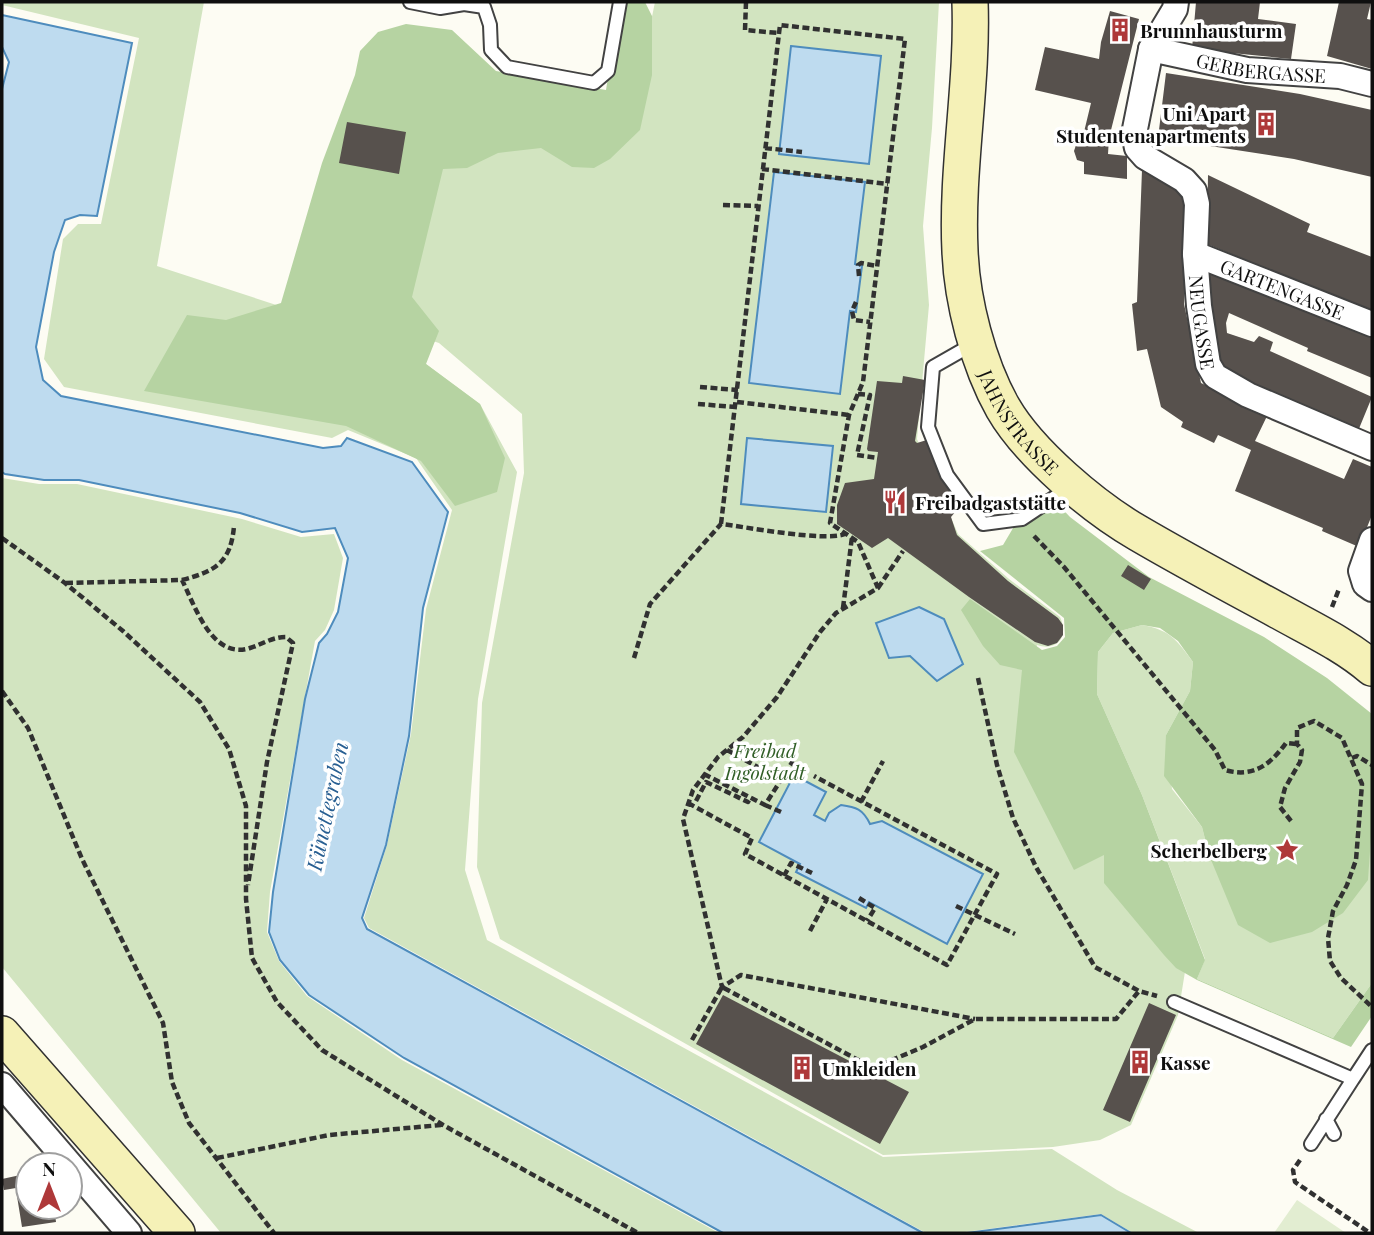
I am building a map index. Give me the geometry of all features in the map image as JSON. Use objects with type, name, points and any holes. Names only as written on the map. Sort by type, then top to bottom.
[{"type":"street","name":"JAHNSTRASSE","points":[[970,2],[971,43],[960,220],[962,283],[975,342],[1003,408],[1031,446],[1073,485],[1124,525],[1321,634],[1372,668]]},
{"type":"street","points":[[1151,49],[1175,9],[1176,2]]},
{"type":"street","name":"GERBERGASSE","points":[[1151,49],[1247,70],[1340,76],[1372,84]]},
{"type":"street","name":"NEUGASSE","points":[[1151,49],[1134,134],[1137,148],[1145,157],[1185,180],[1194,191],[1197,204],[1195,254],[1199,306],[1208,364],[1215,376],[1248,395],[1372,448]]},
{"type":"street","name":"GARTENGASSE","points":[[1195,254],[1372,324]]},
{"type":"street","points":[[1366,580],[1372,540]]},
{"type":"street","points":[[2,1034],[177,1233]]},
{"type":"street","points":[[2,1085],[129,1233]]},
{"type":"lane","points":[[410,2],[440,8],[464,4],[484,7],[490,25],[491,50],[507,67],[594,83],[608,71],[620,2]]},
{"type":"lane","points":[[975,342],[933,367],[928,427],[947,475],[983,524],[1022,519],[1073,485]]},
{"type":"lane","points":[[1174,1002],[1353,1079]]},
{"type":"lane","points":[[1311,1144],[1372,1050]]},
{"type":"lane","points":[[1326,1119],[1334,1134]]},
{"type":"path","points":[[747,2],[745,30],[778,33]]},
{"type":"path","points":[[634,658],[650,604],[721,524],[780,25],[905,39],[863,382],[849,415],[830,523],[858,542],[878,588]]},
{"type":"path","points":[[765,148],[802,152]]},
{"type":"path","points":[[762,169],[888,184]]},
{"type":"path","points":[[723,205],[758,206]]},
{"type":"path","points":[[859,276],[858,265],[861,263],[877,266]]},
{"type":"path","points":[[856,302],[852,311],[854,320],[870,322]]},
{"type":"path","points":[[700,387],[738,390]]},
{"type":"path","points":[[858,394],[870,395],[857,456],[872,455],[878,458]]},
{"type":"path","points":[[698,404],[736,404],[849,415]]},
{"type":"path","points":[[721,524],[816,536],[846,534]]},
{"type":"path","points":[[65,583],[182,580],[206,571],[227,556],[232,547],[234,526]]},
{"type":"path","points":[[1029,531],[1064,567],[1215,750],[1225,770],[1239,774],[1258,768],[1272,761],[1286,743],[1297,744]]},
{"type":"path","points":[[844,608],[852,537]]},
{"type":"path","points":[[2,538],[65,583],[123,631],[200,702],[229,748],[246,806],[246,899],[252,958],[277,1002],[322,1050],[443,1125],[638,1233]]},
{"type":"path","points":[[903,551],[878,588],[836,613],[820,632],[777,697],[743,737],[718,757],[704,774],[693,790],[683,819],[722,987],[873,1068],[923,1047],[975,1018]]},
{"type":"path","points":[[182,580],[203,622],[219,644],[234,652],[249,649],[276,637],[286,637],[293,643],[267,762],[246,899]]},
{"type":"path","points":[[978,678],[997,765],[1013,818],[1036,867],[1095,967],[1139,991],[1174,1002]]},
{"type":"path","points":[[2,691],[28,728],[82,859],[163,1023],[173,1082],[189,1123],[274,1233]]},
{"type":"path","points":[[1291,821],[1280,807],[1285,788],[1300,762],[1302,750],[1297,744],[1297,728],[1314,721],[1342,738],[1362,784],[1356,860],[1333,911],[1328,938],[1330,961],[1342,978],[1372,1007]]},
{"type":"path","points":[[727,750],[781,780]]},
{"type":"path","points":[[1352,758],[1357,756],[1372,765]]},
{"type":"path","points":[[765,805],[793,761]]},
{"type":"path","points":[[861,802],[883,761]]},
{"type":"path","points":[[704,774],[781,812]]},
{"type":"path","points":[[688,803],[752,838],[745,854],[947,965],[997,874],[814,776]]},
{"type":"path","points":[[698,800],[706,782],[748,802],[751,797]]},
{"type":"path","points":[[784,876],[791,863],[812,873]]},
{"type":"path","points":[[859,898],[876,908],[867,921]]},
{"type":"path","points":[[810,931],[827,899]]},
{"type":"path","points":[[957,906],[1015,934]]},
{"type":"path","points":[[692,1040],[722,987],[741,975],[975,1018],[1116,1019],[1139,991]]},
{"type":"path","points":[[217,1158],[330,1135],[443,1125]]},
{"type":"path","points":[[1311,1144],[1293,1170],[1295,1182],[1370,1233]]},
{"type":"green space","points":[[2,2],[204,2],[157,266],[350,329],[426,364],[480,404],[517,472],[478,699],[465,870],[487,940],[883,1157],[1052,1149],[1117,1190],[1199,1233],[1133,1233],[1101,1214],[958,1233],[926,1233],[369,928],[364,918],[387,845],[411,734],[426,609],[452,510],[416,458],[348,430],[332,438],[64,387],[44,359],[63,239],[78,224],[101,224],[139,38],[2,5]]},
{"type":"green space","points":[[620,2],[645,2],[652,16],[652,75],[640,130],[610,159],[594,168],[572,167],[541,148],[498,153],[467,168],[443,169],[412,297],[439,331],[426,364],[480,404],[505,458],[497,492],[455,506],[421,461],[346,426],[144,391],[187,315],[226,320],[281,303],[322,163],[355,75],[360,51],[378,32],[406,24],[452,30],[496,71],[606,90]]},
{"type":"green space","name":"Freibad Ingolstadt","points":[[655,2],[939,2],[923,226],[929,305],[917,439],[958,534],[1009,579],[1060,617],[1063,630],[1060,641],[1051,646],[1037,645],[1035,654],[1101,800],[1189,947],[1178,1015],[1131,1125],[1100,1140],[1053,1147],[883,1155],[500,939],[477,867],[482,703],[524,473],[522,414],[439,343],[364,319],[419,121],[632,115]]},
{"type":"green space","points":[[2,478],[39,484],[77,484],[242,519],[301,537],[334,534],[343,558],[334,610],[325,630],[315,641],[270,892],[267,932],[279,961],[307,996],[402,1060],[719,1233],[221,1233],[2,967]]},
{"type":"green space","points":[[1049,495],[1070,517],[1149,577],[1264,637],[1327,678],[1372,714],[1372,822],[1368,880],[1343,913],[1312,932],[1270,943],[1238,925],[1209,855],[1202,827],[1164,776],[1166,735],[1190,691],[1193,662],[1178,641],[1160,628],[1142,625],[1113,633],[1098,652],[1097,694],[1142,795],[1205,960],[1197,979],[1333,1038],[1372,983],[1372,1016],[1351,1047],[1197,980],[1176,968],[1104,883],[1104,855],[1074,870],[1014,752],[1022,670],[1000,665],[983,646],[961,610],[970,599],[1042,650],[1057,646],[1065,637],[1064,618],[980,551],[1003,545],[1031,498]]},
{"type":"green space","points":[[1142,625],[1172,637],[1193,662],[1190,691],[1166,735],[1172,789],[1202,827],[1209,855],[1372,824],[1372,983],[1333,1038],[1197,979],[1205,959],[1142,795],[1097,694],[1098,652],[1113,633]]},
{"type":"green space","points":[[1297,1200],[1346,1233],[1274,1233]]},
{"type":"water","name":"Künettegraben","points":[[2,15],[132,43],[97,216],[80,215],[65,220],[54,252],[36,347],[43,380],[61,396],[323,448],[341,446],[347,438],[412,462],[448,512],[423,608],[409,736],[386,845],[362,918],[367,929],[923,1233],[723,1233],[404,1058],[309,995],[280,960],[269,932],[273,892],[305,699],[319,643],[327,634],[338,612],[348,558],[335,528],[302,532],[240,513],[79,480],[44,480],[2,472],[2,89],[9,62],[2,47]]},
{"type":"water","points":[[791,46],[881,56],[869,164],[779,154]]},
{"type":"water","points":[[774,172],[865,182],[855,264],[862,266],[856,312],[850,311],[840,394],[749,383]]},
{"type":"water","points":[[747,438],[833,446],[826,512],[741,504]]},
{"type":"water","points":[[919,607],[944,619],[963,664],[937,681],[910,656],[889,658],[876,623]]},
{"type":"water","points":[[794,775],[826,792],[814,815],[825,821],[829,813],[841,805],[855,808],[865,815],[870,824],[882,821],[983,874],[947,944],[869,902],[866,908],[796,872],[800,864],[759,842]]},
{"type":"water","points":[[1101,1215],[1131,1233],[967,1233]]},
{"type":"building","points":[[1196,2],[1260,2],[1258,19],[1296,24],[1291,59],[1192,49]]},
{"type":"building","points":[[1339,2],[1371,2],[1367,19],[1372,20],[1372,69],[1327,56]]},
{"type":"building","points":[[1110,11],[1139,19],[1109,138],[1108,154],[1127,156],[1127,179],[1084,174],[1084,162],[1077,160],[1074,151],[1076,145],[1087,143],[1084,132],[1091,103],[1035,90],[1045,47],[1099,59]]},
{"type":"building","name":"Uni Apart Studentenapartments","points":[[1166,73],[1300,94],[1372,110],[1372,177],[1294,159],[1158,138]]},
{"type":"building","points":[[347,122],[406,132],[399,174],[339,163]]},
{"type":"building","points":[[1142,170],[1188,193],[1184,304],[1201,383],[1268,414],[1255,441],[1344,479],[1353,459],[1372,467],[1372,515],[1359,547],[1322,531],[1323,528],[1235,491],[1251,450],[1218,435],[1214,443],[1181,427],[1183,422],[1161,407],[1147,349],[1137,351],[1132,304],[1137,302]]},
{"type":"building","points":[[1208,175],[1310,224],[1307,232],[1372,257],[1372,312],[1207,244]]},
{"type":"building","points":[[1207,267],[1372,336],[1372,378],[1307,351],[1308,348],[1229,313],[1226,323],[1227,333],[1254,342],[1259,336],[1273,342],[1270,351],[1372,397],[1358,431],[1222,370],[1208,316]]},
{"type":"building","points":[[903,376],[925,380],[915,441],[917,443],[930,439],[961,505],[951,517],[957,535],[1008,581],[1058,618],[1063,625],[1063,635],[1057,643],[1048,646],[1035,642],[888,538],[872,548],[837,524],[837,505],[845,483],[874,479],[878,452],[867,449],[877,381],[902,383]]},
{"type":"building","points":[[1128,565],[1151,579],[1144,590],[1121,576]]},
{"type":"building","name":"Umkleiden","points":[[723,995],[909,1092],[880,1144],[696,1044]]},
{"type":"building","name":"Kasse","points":[[1149,1003],[1176,1015],[1130,1122],[1103,1110]]},
{"type":"building","points":[[14,1176],[14,1188],[4,1190],[2,1179]]},
{"type":"building","points":[[21,1221],[56,1221],[56,1222],[22,1227]]},
{"type":"place","name":"Brunnhausturm","points":[[1120,30]]},
{"type":"place","name":"Uni Apart Studentenapartments","points":[[1266,124]]},
{"type":"place","name":"Freibadgaststätte","points":[[895,502]]},
{"type":"place","name":"Scherbelberg","points":[[1287,850]]},
{"type":"place","name":"Kasse","points":[[1140,1062]]},
{"type":"place","name":"Umkleiden","points":[[802,1068]]}]
